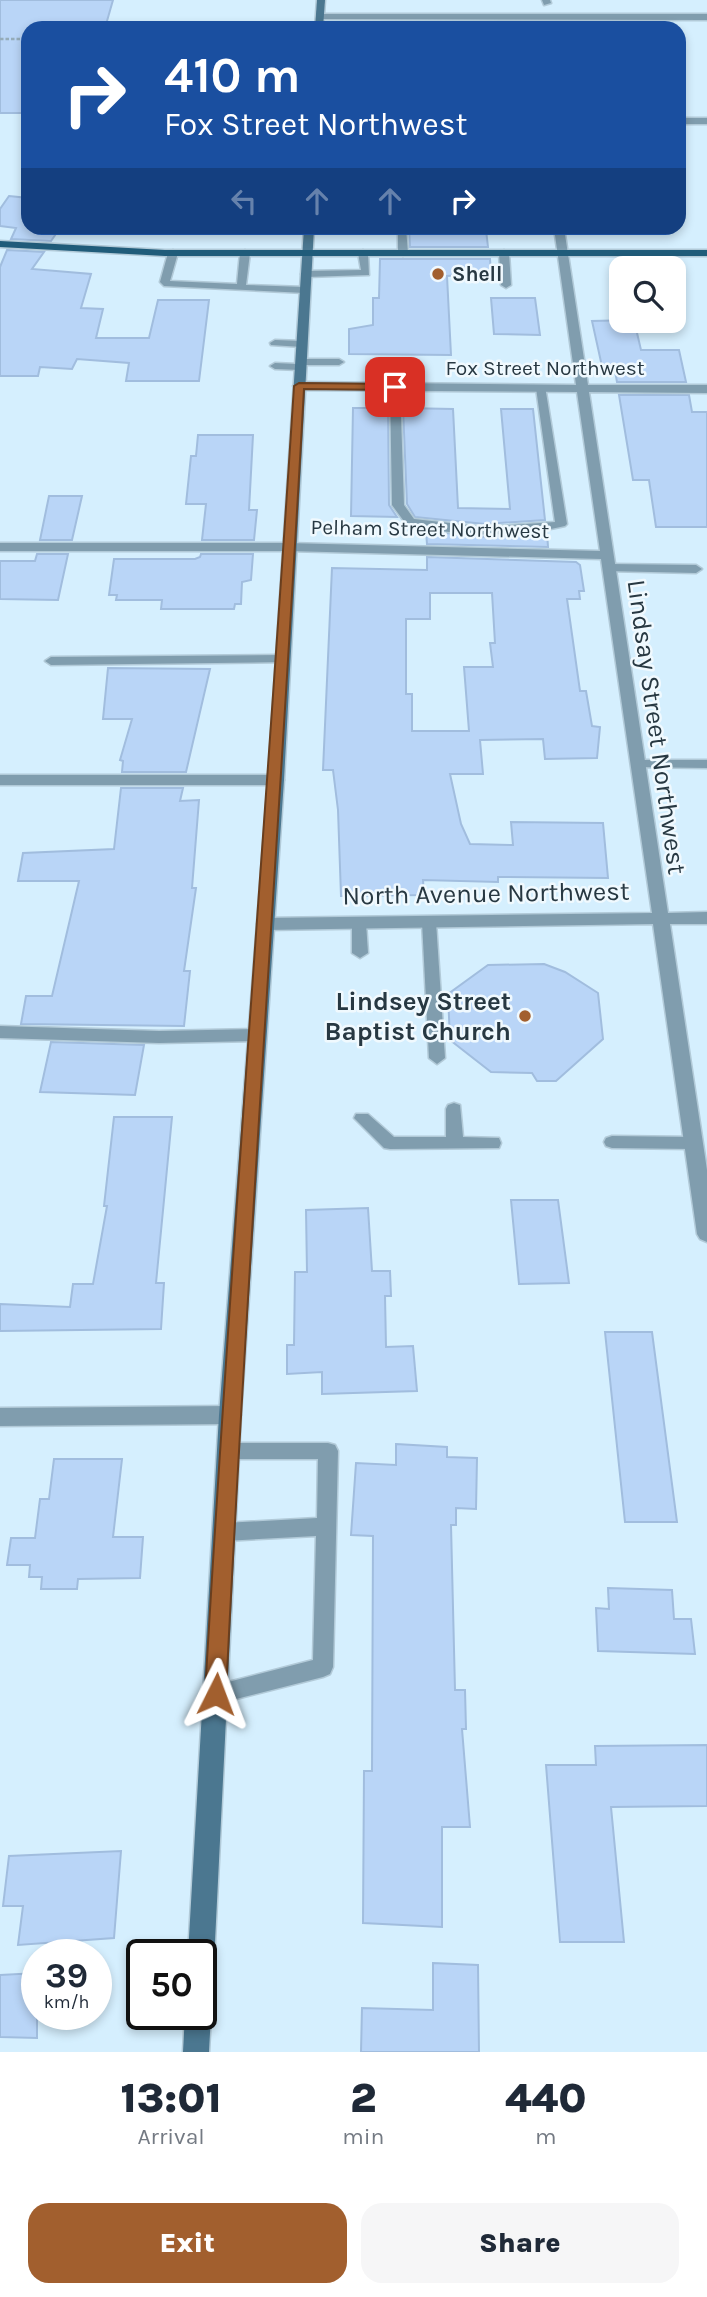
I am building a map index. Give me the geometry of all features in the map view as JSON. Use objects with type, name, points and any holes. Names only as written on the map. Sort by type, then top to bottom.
[{"type":"main road","points":[[320,21],[321,0]]},
{"type":"main road","points":[[202,1939],[230,1415],[276,780],[308,235]]},
{"type":"main road","points":[[0,244],[173,253],[707,253]]},
{"type":"main road","points":[[197,2052],[198,2030]]},
{"type":"street","points":[[320,16],[521,14],[707,17]]},
{"type":"street","points":[[686,121],[707,121]]},
{"type":"street","name":"Lindsay Street Northwest","points":[[560,235],[707,1234]]},
{"type":"street","name":"Fox Street Northwest","points":[[299,386],[707,388]]},
{"type":"street","name":"Pelham Street Northwest","points":[[0,547],[288,547],[609,561]]},
{"type":"street","points":[[0,780],[276,780]]},
{"type":"street","name":"North Avenue Northwest","points":[[265,925],[707,918]]},
{"type":"street","points":[[0,1417],[230,1415]]},
{"type":"lane","points":[[403,235],[403,253]]},
{"type":"lane","points":[[173,253],[164,282],[305,290]]},
{"type":"lane","points":[[241,287],[246,270],[244,253]]},
{"type":"lane","points":[[306,274],[366,273],[363,253]]},
{"type":"lane","points":[[503,253],[506,285]]},
{"type":"lane","points":[[275,343],[302,344]]},
{"type":"lane","points":[[275,366],[339,362]]},
{"type":"lane","points":[[395,387],[398,505],[410,522],[433,527],[501,531],[561,524],[541,388]]},
{"type":"lane","points":[[609,561],[696,569]]},
{"type":"lane","points":[[51,662],[282,659]]},
{"type":"lane","points":[[639,764],[707,764]]},
{"type":"lane","points":[[429,922],[437,1058]]},
{"type":"lane","points":[[359,923],[360,953]]},
{"type":"lane","points":[[0,1032],[173,1037],[258,1035]]},
{"type":"lane","points":[[454,1109],[455,1143]]},
{"type":"lane","points":[[362,1118],[390,1143],[494,1143]]},
{"type":"lane","points":[[612,1142],[693,1143]]},
{"type":"lane","points":[[216,1694],[323,1667],[328,1451],[228,1451]]},
{"type":"lane","points":[[224,1532],[326,1526]]},
{"type":"path","points":[[0,39],[21,39]]},
{"type":"building","points":[[0,0],[113,0],[107,21],[21,21],[21,113],[0,113]]},
{"type":"building","points":[[9,196],[21,197],[21,235],[55,235],[51,241],[11,239],[16,228],[0,226],[0,209]]},
{"type":"building","points":[[409,235],[487,235],[488,247],[410,247]]},
{"type":"building","points":[[7,250],[44,252],[32,269],[91,274],[81,308],[103,309],[96,338],[149,338],[158,300],[209,300],[199,381],[126,381],[129,363],[77,359],[72,369],[40,367],[38,376],[0,376],[0,267]]},
{"type":"building","points":[[380,259],[490,259],[491,273],[447,276],[451,355],[349,354],[349,329],[373,325],[373,298],[379,298]]},
{"type":"building","points":[[491,298],[535,298],[540,335],[494,334]]},
{"type":"building","points":[[592,321],[609,321],[609,333],[637,333],[641,350],[679,350],[686,382],[617,382],[615,371],[603,371]]},
{"type":"building","points":[[619,395],[689,395],[692,412],[707,412],[707,527],[656,527],[649,480],[633,480]]},
{"type":"building","points":[[353,408],[388,408],[389,505],[397,517],[351,516]]},
{"type":"building","points":[[403,408],[453,409],[458,508],[510,509],[501,409],[533,409],[545,520],[485,524],[415,517],[407,504]]},
{"type":"building","points":[[198,435],[253,435],[249,510],[257,510],[254,540],[202,540],[206,504],[186,504],[191,456],[196,456]]},
{"type":"building","points":[[49,496],[82,496],[72,540],[40,540]]},
{"type":"building","points":[[426,531],[485,537],[547,532],[548,547],[427,544]]},
{"type":"building","points":[[37,554],[68,554],[58,600],[0,599],[0,561],[35,561]]},
{"type":"building","points":[[201,554],[253,554],[251,580],[242,582],[241,604],[235,604],[234,609],[161,609],[162,600],[116,600],[117,595],[109,595],[114,559],[195,559]]},
{"type":"building","points":[[427,557],[576,562],[580,565],[584,591],[579,591],[580,599],[567,599],[580,691],[586,691],[592,726],[600,727],[597,758],[545,759],[543,739],[480,740],[483,774],[450,774],[461,824],[470,844],[513,845],[511,822],[603,823],[608,878],[498,877],[498,882],[423,880],[424,895],[341,896],[338,810],[333,770],[323,770],[332,568],[427,570]],"holes":[[[430,593],[492,593],[495,643],[490,643],[493,667],[464,667],[469,731],[412,731],[412,694],[406,694],[406,619],[430,619]]]},
{"type":"building","points":[[108,668],[210,669],[186,772],[122,772],[123,761],[120,760],[132,719],[103,719]]},
{"type":"building","points":[[121,788],[183,788],[180,801],[199,800],[192,888],[196,888],[184,971],[190,971],[184,1026],[21,1024],[26,996],[52,996],[79,881],[18,881],[23,853],[114,849]]},
{"type":"building","name":"Lindsey Street Baptist Church","points":[[544,964],[565,972],[598,993],[603,1039],[556,1081],[537,1081],[532,1073],[491,1072],[450,1040],[448,994],[488,965]]},
{"type":"building","points":[[51,1042],[144,1045],[135,1095],[40,1092]]},
{"type":"building","points":[[114,1117],[172,1117],[156,1283],[164,1283],[161,1329],[0,1331],[0,1304],[70,1307],[73,1284],[93,1284],[107,1206],[104,1206]]},
{"type":"building","points":[[511,1200],[558,1200],[569,1283],[519,1284]]},
{"type":"building","points":[[368,1208],[372,1271],[390,1271],[391,1296],[385,1296],[386,1347],[413,1346],[417,1391],[322,1394],[322,1372],[287,1374],[287,1345],[294,1345],[295,1272],[307,1272],[306,1210]]},
{"type":"building","points":[[605,1332],[652,1332],[677,1522],[625,1522]]},
{"type":"building","points":[[396,1444],[447,1447],[447,1457],[477,1458],[476,1509],[456,1508],[456,1525],[451,1525],[455,1690],[465,1690],[466,1729],[462,1729],[470,1827],[442,1827],[442,1927],[363,1923],[364,1771],[372,1771],[373,1536],[351,1535],[356,1463],[396,1465]]},
{"type":"building","points":[[54,1459],[122,1459],[113,1537],[143,1537],[140,1578],[78,1579],[77,1589],[41,1589],[42,1577],[29,1577],[30,1565],[7,1565],[11,1538],[35,1538],[40,1499],[49,1499]]},
{"type":"building","points":[[608,1588],[672,1590],[674,1619],[691,1619],[695,1654],[598,1651],[596,1608],[609,1609]]},
{"type":"building","points":[[707,1745],[707,1806],[611,1807],[624,1942],[560,1942],[546,1765],[596,1765],[595,1746]]},
{"type":"building","points":[[121,1851],[114,1938],[21,1939],[21,1945],[18,1945],[23,1906],[3,1906],[9,1856]]},
{"type":"building","points":[[433,1963],[478,1965],[479,2052],[361,2052],[362,2008],[433,2010]]},
{"type":"building","points":[[21,1974],[21,2030],[37,2030],[37,2038],[0,2037],[0,1975]]},
{"type":"place","name":"Shell","points":[[438,274]]},
{"type":"place","name":"Lindsey Street Baptist Church","points":[[525,1016]]},
{"type":"route","points":[[216,1694],[230,1415],[276,780],[299,386],[395,387]]}]
